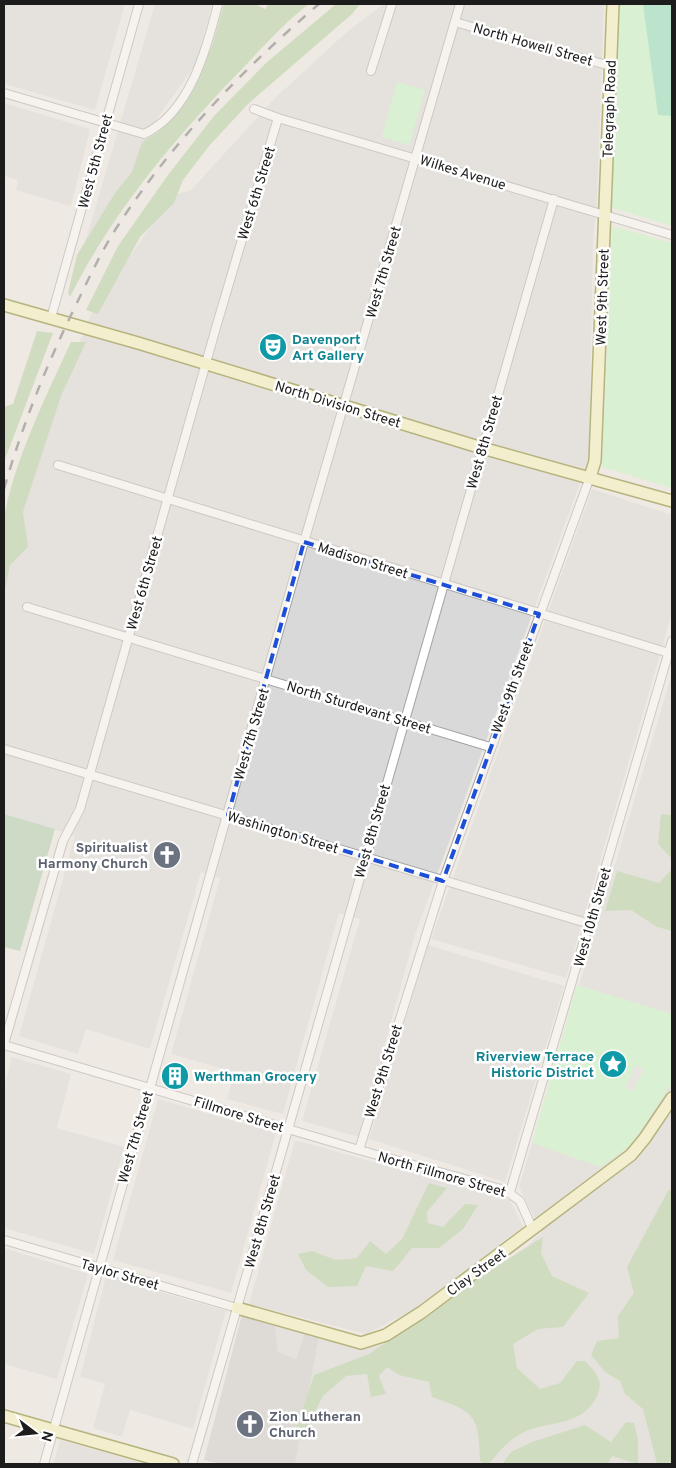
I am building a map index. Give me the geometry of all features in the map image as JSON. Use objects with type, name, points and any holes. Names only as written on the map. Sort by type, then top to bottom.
[{"type":"street","name":"West 5th Street","points":[[51,318],[139,4]]},
{"type":"street","points":[[4,93],[144,134],[165,120],[191,84],[201,65],[218,4]]},
{"type":"street","points":[[371,71],[392,4]]},
{"type":"street","name":"West 7th Street","points":[[44,1464],[304,542],[460,4]]},
{"type":"street","name":"Telegraph Road","points":[[604,214],[613,4]]},
{"type":"street","name":"North Howell Street","points":[[455,22],[610,66]]},
{"type":"street","name":"Wilkes Avenue","points":[[254,109],[278,118],[672,235]]},
{"type":"street","name":"West 6th Street","points":[[4,1045],[63,841],[80,809],[278,118]]},
{"type":"street","name":"West 8th Street","points":[[192,1464],[289,1129],[364,857],[554,199]]},
{"type":"street","name":"West 9th Street","points":[[359,1150],[443,881],[595,461],[604,214]]},
{"type":"street","name":"North Division Street","points":[[4,305],[482,448],[672,501]]},
{"type":"street","name":"Madison Street","points":[[58,465],[669,653]]},
{"type":"street","name":"North Sturdevant Street","points":[[27,607],[490,747]]},
{"type":"street","name":"West 10th Street","points":[[510,1192],[672,642]]},
{"type":"street","name":"Washington Street","points":[[4,749],[590,924]]},
{"type":"street","name":"Fillmore Street","points":[[4,1045],[359,1150]]},
{"type":"street","name":"Clay Street","points":[[237,1308],[361,1342],[369,1342],[386,1335],[422,1312],[534,1230],[631,1155],[646,1138],[672,1098]]},
{"type":"street","name":"North Fillmore Street","points":[[359,1150],[510,1192],[520,1201],[534,1230]]},
{"type":"street","name":"Taylor Street","points":[[4,1240],[237,1308]]},
{"type":"street","points":[[4,1416],[173,1464]]},
{"type":"highlighted area","points":[[304,542],[539,614],[443,881],[228,815]]},
{"type":"shaded area","points":[[4,4],[125,4],[95,110],[4,84]]},
{"type":"shaded area","points":[[155,4],[212,4],[196,64],[158,117],[152,137],[172,141],[82,253]]},
{"type":"shaded area","points":[[384,4],[604,4],[597,201],[593,242],[589,459],[415,935],[359,1137],[302,1121],[360,919],[339,913],[283,1114],[227,1099],[234,1072],[171,1054],[220,878],[201,872],[150,1049],[86,1029],[78,1054],[19,1036],[75,836],[4,814],[4,554],[35,451],[92,312],[171,196],[191,190],[277,96],[349,30]]},
{"type":"shaded area","points":[[4,103],[90,129],[71,206],[16,190],[18,180],[4,176]]},
{"type":"shaded area","points":[[592,489],[672,515],[672,613],[566,978],[431,939]]},
{"type":"shaded area","points":[[672,673],[672,1464],[295,1464],[319,1337],[363,1350],[387,1343],[527,1246],[542,1232],[519,1187]]},
{"type":"shaded area","points":[[428,945],[564,986],[505,1182],[369,1139]]},
{"type":"shaded area","points":[[12,1057],[71,1074],[57,1128],[124,1147],[94,1254],[4,1228],[4,1088]]},
{"type":"shaded area","points":[[636,1065],[644,1069],[632,1092],[625,1088]]},
{"type":"shaded area","points":[[158,1099],[276,1133],[231,1293],[113,1260]]},
{"type":"shaded area","points":[[295,1140],[510,1200],[523,1227],[413,1310],[366,1334],[249,1304]]},
{"type":"shaded area","points":[[4,1248],[88,1274],[57,1379],[4,1364]]},
{"type":"shaded area","points":[[106,1276],[226,1311],[193,1429],[130,1410],[122,1437],[93,1428],[105,1384],[80,1377]]},
{"type":"shaded area","points":[[242,1314],[275,1325],[278,1352],[296,1359],[305,1332],[319,1337],[295,1464],[220,1464],[204,1460]]},
{"type":"shaded area","points":[[275,1325],[305,1332],[296,1359],[278,1352]]},
{"type":"shaded area","points":[[60,1440],[147,1464],[53,1464]]},
{"type":"green space","points":[[224,4],[255,4],[265,9],[269,4],[309,4],[266,44],[169,149],[126,205],[87,265],[70,297],[68,293],[77,255],[115,193],[132,172],[142,142],[158,132],[174,116],[194,89],[212,46]]},
{"type":"green space","points":[[336,4],[360,4],[352,14],[248,104],[209,146],[183,180],[174,203],[140,237],[98,314],[86,310],[118,246],[168,175],[214,116],[266,63]]},
{"type":"green space","points":[[618,4],[672,4],[672,226],[610,207]]},
{"type":"green space","points":[[643,4],[672,4],[672,116],[658,115]]},
{"type":"green space","points":[[397,82],[425,90],[409,145],[382,137]]},
{"type":"green space","points":[[616,227],[672,243],[672,488],[602,467],[612,229]]},
{"type":"green space","points":[[37,331],[53,333],[4,462],[4,407],[13,404]]},
{"type":"green space","points":[[71,342],[86,342],[61,396],[23,512],[28,547],[10,565],[4,595],[2,537],[9,496],[32,429]]},
{"type":"green space","points":[[4,814],[55,829],[20,951],[4,947]]},
{"type":"green space","points":[[661,814],[672,815],[672,859],[658,844]]},
{"type":"green space","points":[[672,869],[672,931],[657,927],[631,910],[605,911],[617,871],[659,883]]},
{"type":"green space","points":[[577,985],[672,1014],[672,1083],[631,1145],[601,1167],[532,1143]]},
{"type":"green space","points":[[429,1183],[447,1188],[427,1212],[428,1223],[443,1227],[465,1204],[478,1205],[463,1229],[439,1248],[412,1248],[393,1271],[366,1266],[357,1286],[328,1287],[306,1270],[298,1254],[312,1251],[336,1260],[357,1258],[370,1241],[386,1254],[402,1239]]},
{"type":"green space","points":[[669,1189],[672,1192],[672,1462],[657,1464],[643,1409],[625,1394],[620,1381],[605,1372],[591,1355],[597,1341],[619,1338],[618,1316],[634,1293],[627,1267]]},
{"type":"green space","points":[[543,1237],[541,1253],[552,1276],[589,1293],[563,1327],[538,1329],[513,1344],[517,1368],[540,1389],[560,1383],[577,1361],[585,1361],[595,1372],[599,1380],[600,1389],[585,1412],[568,1420],[526,1431],[506,1445],[489,1464],[484,1464],[480,1461],[478,1434],[472,1417],[458,1407],[432,1397],[429,1382],[399,1375],[387,1367],[379,1376],[386,1394],[371,1397],[367,1374],[346,1376],[323,1396],[305,1431],[292,1441],[314,1375],[369,1354],[471,1283]]},
{"type":"green space","points":[[626,1422],[634,1423],[638,1439],[638,1464],[612,1456],[608,1464],[502,1464],[511,1452],[532,1442],[585,1425],[611,1442]]},
{"type":"railway","points":[[4,489],[35,396],[54,351],[95,266],[117,227],[161,165],[210,108],[263,54],[319,4]]},
{"type":"place","name":"Davenport Art Gallery","points":[[273,347]]},
{"type":"place","name":"Spiritualist Harmony Church","points":[[167,855]]},
{"type":"place","name":"Riverview Terrace Historic District","points":[[613,1064]]},
{"type":"place","name":"Werthman Grocery","points":[[175,1076]]},
{"type":"place","name":"Zion Lutheran Church","points":[[250,1424]]}]
